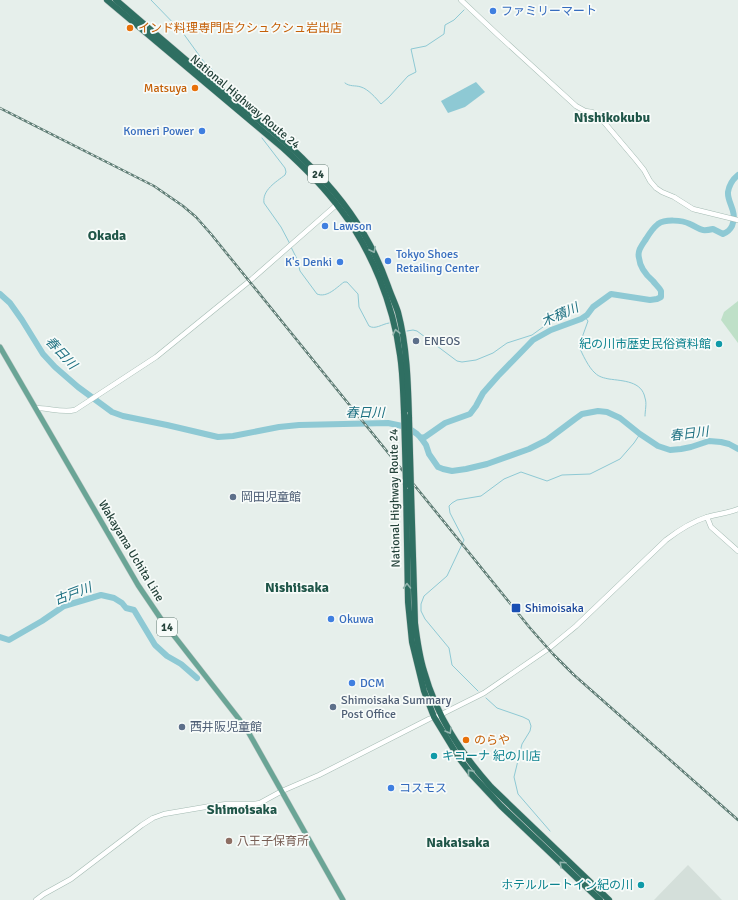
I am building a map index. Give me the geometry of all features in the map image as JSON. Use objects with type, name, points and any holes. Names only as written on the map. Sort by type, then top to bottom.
[{"type":"highway","name":"National Highway Route 24","points":[[107,0],[302,165],[338,201],[360,228],[371,245],[398,312],[406,354],[409,417],[408,602],[412,642],[424,691],[434,718],[459,758],[472,775],[501,806],[600,900]]},
{"type":"highway","name":"National Highway Route 24","points":[[116,0],[307,162],[324,180],[355,230],[380,281],[390,309],[400,355],[415,622],[424,671],[435,702],[440,715],[460,750],[475,769],[491,787],[610,900]]},
{"type":"main road","points":[[461,0],[576,106],[585,111],[598,115],[644,170],[650,182],[656,188],[693,209],[738,220]]},
{"type":"main road","points":[[36,408],[45,408],[64,412],[75,410],[156,357],[252,280],[338,201]]},
{"type":"main road","name":"Wakayama Uchita Line","points":[[0,347],[138,585],[161,619],[246,728],[344,900]]},
{"type":"main road","points":[[36,900],[44,894],[71,880],[153,818],[164,814],[211,806],[260,803],[484,693],[568,634],[666,540],[680,529],[707,517],[738,509]]},
{"type":"main road","points":[[707,517],[711,527],[738,551]]},
{"type":"shaded area","points":[[688,865],[722,900],[654,900]]},
{"type":"green space","points":[[738,301],[738,343],[721,320],[724,312]]},
{"type":"water","points":[[476,82],[485,92],[465,107],[448,113],[441,101]]},
{"type":"waterway","points":[[151,0],[183,33],[204,62],[213,70],[222,83]]},
{"type":"waterway","points":[[345,83],[364,88],[381,104],[408,76],[416,72],[411,49],[426,46],[444,34],[445,25],[454,20],[464,10]]},
{"type":"waterway","points":[[262,138],[285,168],[286,172],[285,175],[267,190],[264,203],[281,227],[290,244]]},
{"type":"waterway","name":"木積川","points":[[421,438],[425,437],[445,423],[470,414],[483,393],[533,340],[551,330],[581,319],[587,315],[593,307],[611,294],[650,300],[661,297],[661,291],[642,268],[639,255],[640,248],[654,227],[665,221],[683,222],[701,230],[713,229],[723,234],[728,232],[734,221],[728,192],[734,178],[738,175]]},
{"type":"waterway","points":[[291,247],[297,259],[300,271],[317,294],[328,294],[344,282],[347,282],[358,294],[359,307],[369,326],[376,327],[389,323]]},
{"type":"waterway","name":"春日川","points":[[0,294],[10,303],[43,354],[55,367],[78,387],[112,412],[123,416],[218,437],[233,436],[279,427],[299,425],[388,423],[407,427],[417,434],[426,445],[429,454],[438,467],[452,471],[487,464],[529,449],[547,440],[582,414],[598,411],[607,412],[620,418],[658,446],[670,450],[691,447],[709,441],[729,444],[738,449]]},
{"type":"waterway","points":[[407,331],[417,331],[457,361],[462,362],[476,360],[493,353],[507,343],[532,335],[571,303]]},
{"type":"waterway","points":[[585,317],[588,321],[579,346],[588,364],[593,371],[600,376],[607,379],[626,381],[640,388],[646,400],[645,416]]},
{"type":"waterway","points":[[478,691],[452,665],[449,648],[425,619],[421,611],[421,604],[424,596],[447,576],[464,540],[450,513],[449,506],[457,500],[481,496],[504,479],[521,472],[547,481],[562,475],[590,474],[620,459],[640,434]]},
{"type":"waterway","name":"古戸川","points":[[0,637],[9,640],[64,606],[101,595],[114,598],[122,603],[126,608],[134,610],[155,645],[167,656],[181,664],[197,678]]},
{"type":"waterway","points":[[486,698],[497,708],[529,720],[531,726],[530,731],[522,744],[514,777],[518,794],[550,831]]},
{"type":"railway","points":[[0,108],[154,186],[196,217],[530,628],[553,654],[574,675],[738,820]]},
{"type":"place","name":"ファミリーマート","points":[[493,11]]},
{"type":"place","name":"インド料理専門店クシュクシュ岩出店","points":[[130,28]]},
{"type":"place","name":"Matsuya","points":[[195,88]]},
{"type":"place","name":"Komeri Power","points":[[202,131]]},
{"type":"place","name":"Lawson","points":[[325,226]]},
{"type":"place","name":"Tokyo Shoes Retailing Center","points":[[388,261]]},
{"type":"place","name":"K's Denki","points":[[340,262]]},
{"type":"place","name":"ENEOS","points":[[416,341]]},
{"type":"place","name":"紀の川市歴史民俗資料館","points":[[719,344]]},
{"type":"place","name":"岡田児童館","points":[[233,497]]},
{"type":"place","name":"Shimoisaka","points":[[516,608]]},
{"type":"place","name":"Okuwa","points":[[331,619]]},
{"type":"place","name":"DCM","points":[[352,683]]},
{"type":"place","name":"Shimoisaka Summary Post Office","points":[[333,707]]},
{"type":"place","name":"西井阪児童館","points":[[182,727]]},
{"type":"place","name":"のらや","points":[[466,740]]},
{"type":"place","name":"キコーナ 紀の川店","points":[[434,756]]},
{"type":"place","name":"コスモス","points":[[391,788]]},
{"type":"place","name":"八王子保育所","points":[[229,841]]},
{"type":"place","name":"ホテルルートイン紀の川","points":[[641,885]]},
{"type":"district","name":"Nishikokubu","points":[[612,117]]},
{"type":"district","name":"Okada","points":[[107,235]]},
{"type":"district","name":"Nishiisaka","points":[[297,587]]},
{"type":"district","name":"Shimoisaka","points":[[242,809]]},
{"type":"district","name":"Nakaisaka","points":[[458,842]]}]
